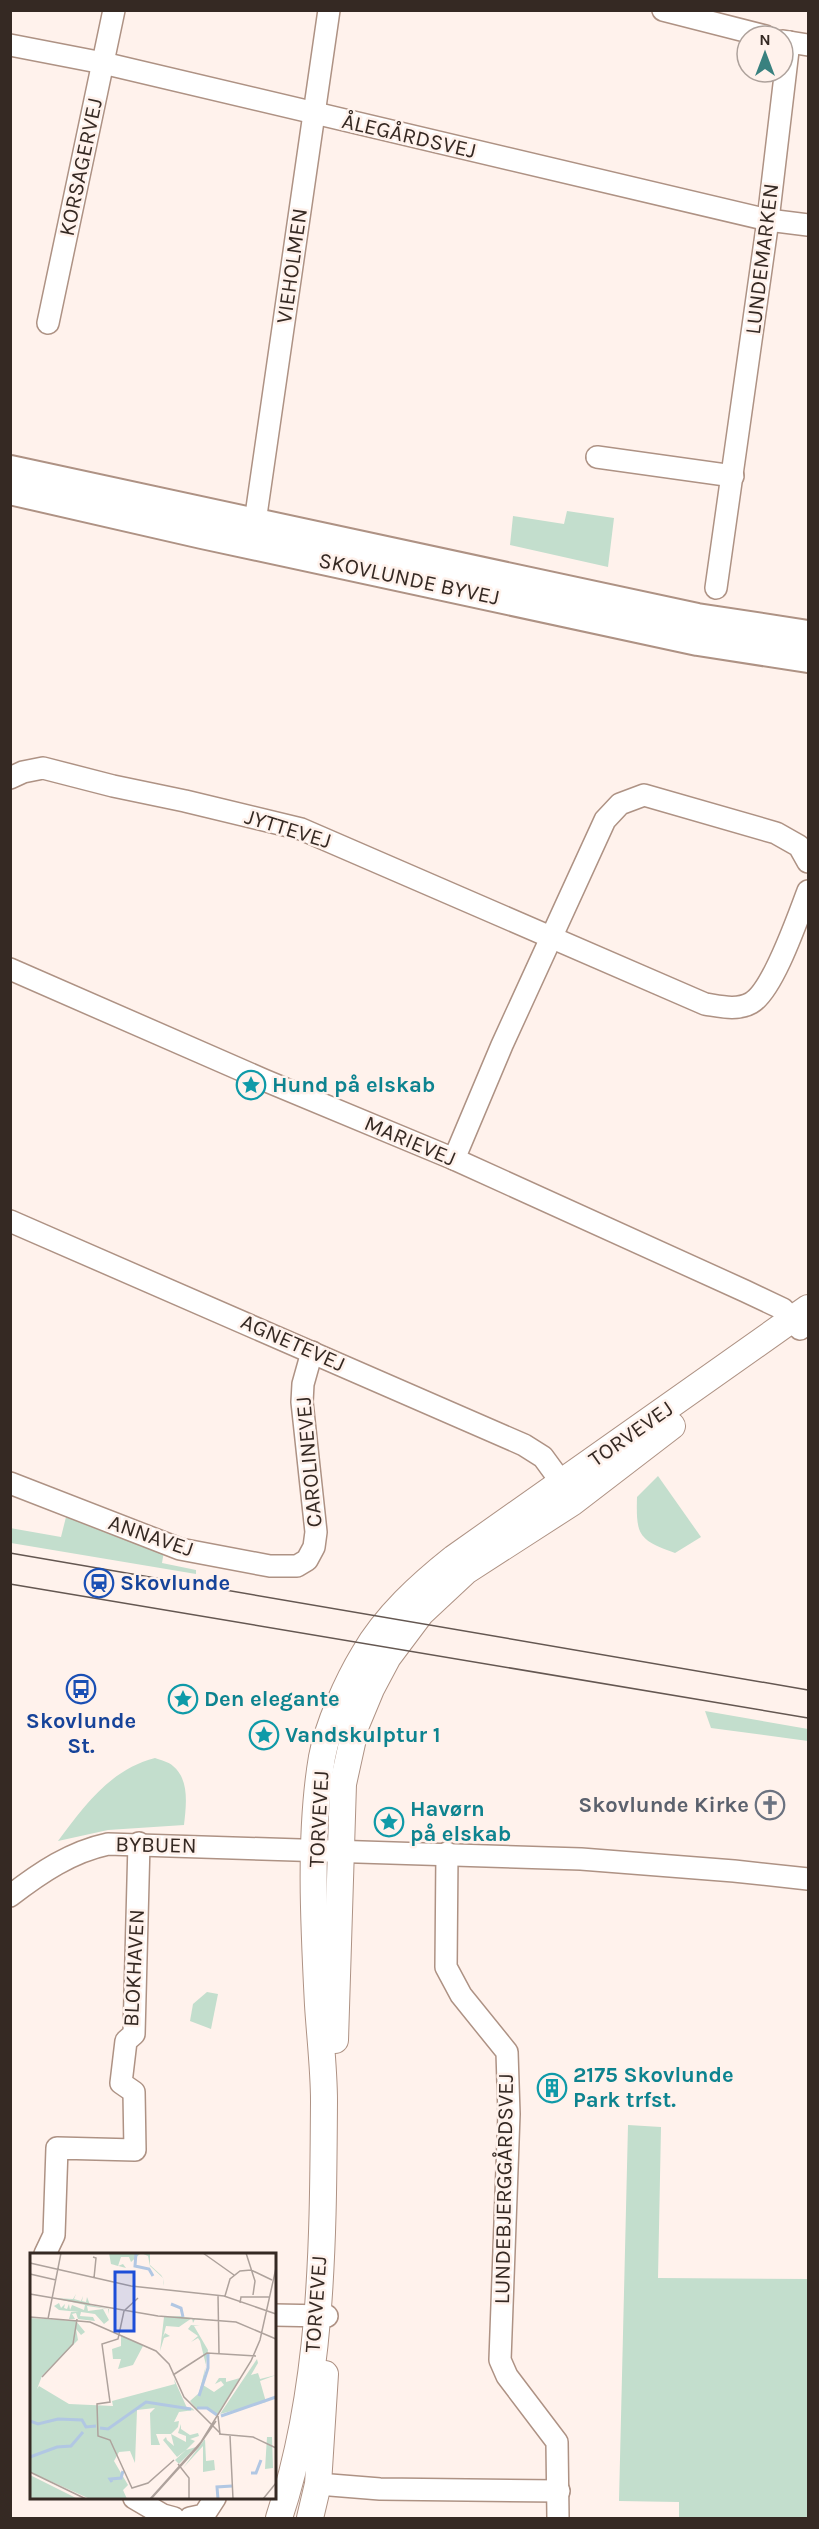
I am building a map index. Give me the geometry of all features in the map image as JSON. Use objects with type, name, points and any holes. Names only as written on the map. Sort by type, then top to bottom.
[{"type":"main road","name":"SKOVLUNDE BYVEJ","points":[[10,470],[698,618],[808,635]]},
{"type":"main road","name":"SKOVLUNDE BYVEJ","points":[[10,490],[202,534],[698,641],[808,658]]},
{"type":"street","name":"KORSAGERVEJ","points":[[48,323],[114,10]]},
{"type":"street","name":"VIEHOLMEN","points":[[255,522],[329,10]]},
{"type":"street","points":[[663,10],[735,28]]},
{"type":"street","name":"ÅLEGÅRDSVEJ","points":[[10,45],[103,63],[768,220],[808,225]]},
{"type":"street","name":"LUNDEMARKEN","points":[[716,588],[787,84]]},
{"type":"street","points":[[597,457],[733,476]]},
{"type":"street","name":"JYTTEVEJ","points":[[10,778],[23,771],[43,768],[302,829],[705,1005],[732,1008],[751,1003],[768,986],[808,891]]},
{"type":"street","points":[[454,1159],[502,1045],[605,820],[620,804],[644,795],[776,833],[799,846],[808,862]]},
{"type":"street","name":"MARIEVEJ","points":[[10,969],[264,1080],[454,1159],[783,1309],[802,1320]]},
{"type":"street","name":"AGNETEVEJ","points":[[10,1221],[524,1445],[543,1457],[562,1483]]},
{"type":"street","name":"TORVEVEJ","points":[[310,2518],[318,2484],[325,2402],[322,2316],[324,2099],[318,2002],[315,1852],[323,1755],[336,1714],[364,1652],[398,1609],[422,1584],[454,1558],[802,1320]]},
{"type":"street","name":"TORVEVEJ","points":[[279,2518],[290,2485],[302,2432],[322,2316],[343,1784],[356,1725],[371,1689],[388,1657],[421,1612],[466,1571],[573,1502],[802,1320]]},
{"type":"street","name":"CAROLINEVEJ","points":[[297,1566],[307,1560],[314,1547],[316,1532],[302,1402],[303,1384],[312,1352]]},
{"type":"street","name":"ANNAVEJ","points":[[10,1483],[180,1549],[270,1566],[297,1566]]},
{"type":"street","name":"BYBUEN","points":[[10,1896],[54,1864],[88,1848],[108,1844],[139,1843],[315,1852]]},
{"type":"street","name":"BLOKHAVEN","points":[[45,2253],[54,2235],[57,2148],[135,2150],[134,2092],[121,2083],[126,2041],[134,2034],[139,1843]]},
{"type":"street","points":[[315,1852],[447,1853],[581,1859],[808,1879]]},
{"type":"street","name":"LUNDEBJERGGÅRDSVEJ","points":[[447,1853],[446,1967],[461,1995],[507,2052],[509,2114],[500,2360],[507,2376],[557,2442],[558,2518]]},
{"type":"street","points":[[276,2315],[322,2316]]},
{"type":"street","points":[[318,2484],[371,2488],[559,2491]]},
{"type":"street","points":[[136,2499],[163,2515],[174,2518]]},
{"type":"street","points":[[190,2518],[204,2515],[215,2499]]},
{"type":"green space","points":[[567,511],[614,518],[608,567],[510,545],[513,516],[564,524]]},
{"type":"green space","points":[[658,1476],[701,1537],[675,1553],[646,1540],[637,1520],[637,1497]]},
{"type":"green space","points":[[66,1517],[164,1551],[162,1563],[196,1570],[196,1574],[11,1543],[10,1528],[61,1537]]},
{"type":"green space","points":[[705,1711],[808,1729],[808,1741],[711,1728]]},
{"type":"green space","points":[[155,1758],[167,1762],[182,1778],[186,1794],[184,1825],[108,1830],[58,1841],[100,1790],[125,1771]]},
{"type":"green space","points":[[207,1992],[218,1994],[211,2029],[190,2021],[193,2004]]},
{"type":"green space","points":[[628,2125],[661,2127],[658,2278],[808,2279],[808,2518],[679,2518],[679,2502],[619,2501]]},
{"type":"tram line","points":[[10,1553],[808,1690]]},
{"type":"tram line","points":[[10,1584],[808,1718]]},
{"type":"place","name":"Hund på elskab","points":[[251,1085]]},
{"type":"place","name":"Skovlunde","points":[[99,1583]]},
{"type":"place","name":"Skovlunde St.","points":[[81,1689]]},
{"type":"place","name":"Den elegante","points":[[183,1699]]},
{"type":"place","name":"Vandskulptur 1","points":[[264,1735]]},
{"type":"place","name":"Skovlunde Kirke","points":[[770,1805]]},
{"type":"place","name":"Havørn på elskab","points":[[389,1822]]},
{"type":"place","name":"2175 Skovlunde Park trfst.","points":[[552,2088]]}]
